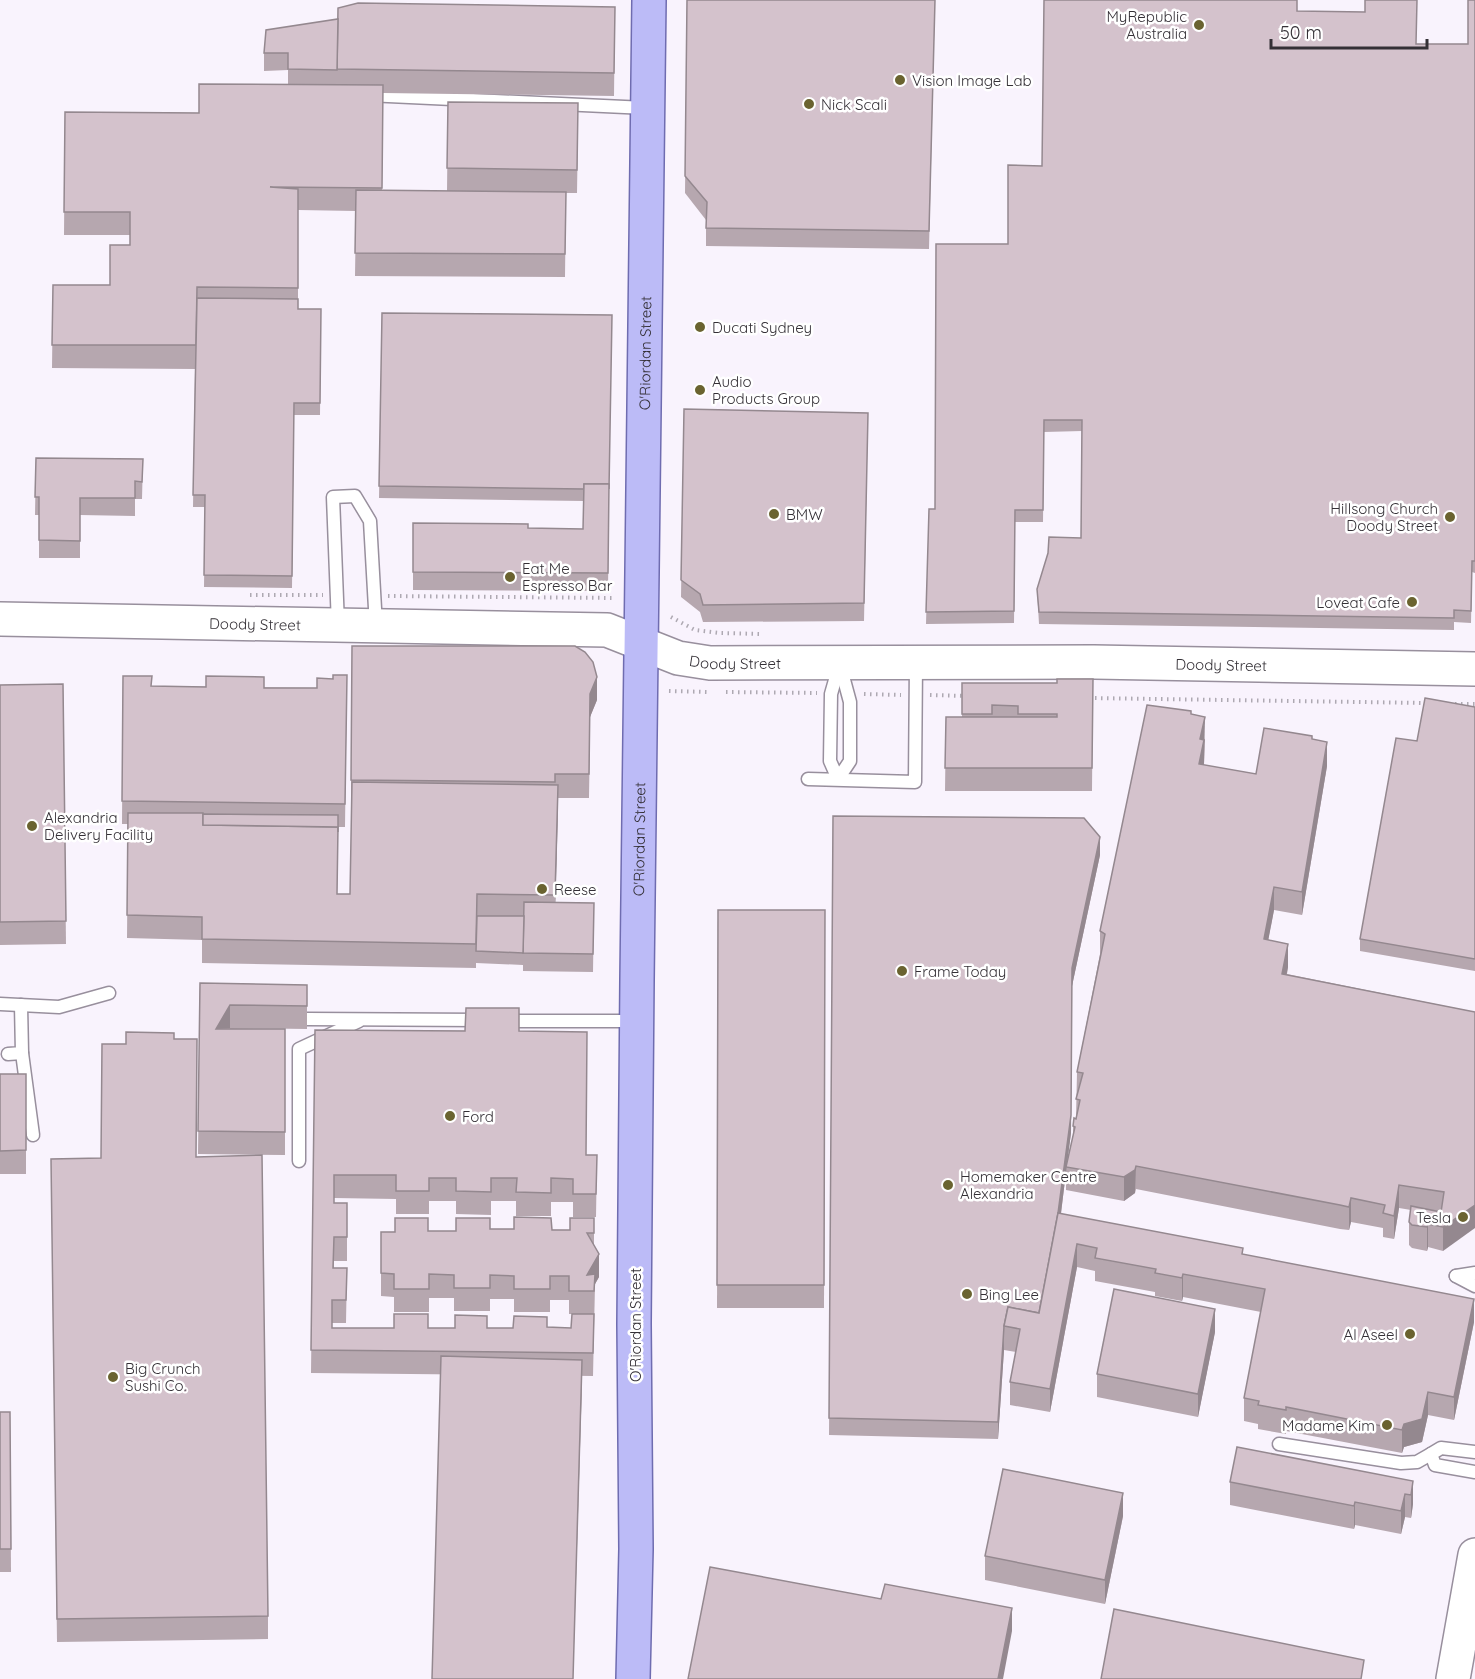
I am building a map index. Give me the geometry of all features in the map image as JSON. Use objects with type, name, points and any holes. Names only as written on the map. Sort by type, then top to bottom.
[{"type":"main road","name":"O'Riordan Street","points":[[633,1679],[636,1539],[634,1291],[636,1021],[649,0]]},
{"type":"street","name":"Doody Street","points":[[0,619],[375,611],[607,630],[678,658],[839,684],[916,662],[1094,662],[1475,669]]},
{"type":"street","points":[[1453,1679],[1475,1555]]},
{"type":"lane","points":[[358,95],[647,108]]},
{"type":"lane","points":[[338,611],[333,497],[355,496],[370,521],[375,611]]},
{"type":"lane","points":[[808,779],[915,782],[916,662]]},
{"type":"lane","points":[[838,779],[830,761],[839,684]]},
{"type":"lane","points":[[838,779],[849,761],[850,702],[839,684]]},
{"type":"lane","points":[[0,1004],[59,1007],[109,993]]},
{"type":"lane","points":[[21,1005],[22,1053],[33,1135]]},
{"type":"lane","points":[[307,1019],[636,1021]]},
{"type":"lane","points":[[299,1161],[294,1048],[363,1019]]},
{"type":"lane","points":[[8,1054],[22,1053]]},
{"type":"lane","points":[[1475,1273],[1456,1276],[1475,1286]]},
{"type":"lane","points":[[1278,1444],[1401,1463],[1417,1462],[1442,1448],[1475,1452]]},
{"type":"lane","points":[[1431,1454],[1436,1465],[1475,1472]]},
{"type":"path","name":"Doody Street","points":[[246,595],[338,611]]},
{"type":"path","points":[[375,611],[615,598]]},
{"type":"path","name":"Doody Street","points":[[669,691],[839,684],[916,695],[975,696]]},
{"type":"path","points":[[1080,698],[1431,703]]},
{"type":"path","points":[[1453,704],[1475,704]]},
{"type":"building","name":"Nick Scali","points":[[687,0],[935,0],[929,231],[706,228],[707,202],[685,176]]},
{"type":"building","points":[[1044,0],[1297,0],[1297,11],[1365,12],[1365,0],[1417,0],[1416,44],[1468,44],[1468,0],[1475,0],[1475,561],[1472,561],[1471,611],[1454,610],[1454,618],[1039,612],[1037,589],[1048,553],[1049,537],[1081,538],[1082,420],[1044,420],[1043,510],[1015,510],[1014,611],[926,612],[929,509],[935,509],[936,244],[1008,244],[1008,165],[1042,166]]},
{"type":"building","points":[[358,3],[615,7],[614,73],[337,69],[338,8]]},
{"type":"building","points":[[338,19],[337,70],[288,69],[288,53],[264,53],[266,30]]},
{"type":"building","points":[[199,84],[383,85],[382,188],[270,187],[298,189],[298,288],[197,287],[196,345],[52,345],[53,285],[110,285],[110,245],[130,245],[130,212],[64,212],[65,112],[199,113]]},
{"type":"building","points":[[448,102],[578,103],[577,170],[447,168]]},
{"type":"building","points":[[356,190],[566,192],[565,254],[355,253]]},
{"type":"building","points":[[197,298],[298,299],[298,309],[321,309],[320,403],[294,403],[292,576],[204,575],[205,495],[193,495]]},
{"type":"building","points":[[382,313],[612,315],[609,489],[609,484],[584,484],[584,489],[379,486]]},
{"type":"building","name":"BMW","points":[[684,409],[868,413],[864,603],[703,605],[700,594],[681,580]]},
{"type":"building","points":[[36,458],[143,459],[142,482],[135,481],[135,498],[80,498],[80,541],[39,540],[39,497],[35,497]]},
{"type":"building","points":[[584,484],[609,484],[608,573],[413,572],[413,523],[528,524],[528,528],[583,529]]},
{"type":"building","points":[[352,646],[575,646],[585,652],[593,662],[597,677],[590,694],[589,774],[555,774],[555,782],[351,780]]},
{"type":"building","points":[[333,675],[347,675],[345,804],[122,801],[123,676],[152,676],[151,686],[206,687],[206,676],[264,677],[264,688],[317,688],[317,678],[333,679]]},
{"type":"building","points":[[1057,679],[1093,679],[1092,768],[945,768],[946,717],[1057,717],[1057,714],[1018,714],[1018,706],[992,705],[992,714],[962,714],[962,683],[1057,683]]},
{"type":"building","name":"Alexandria Delivery Facility","points":[[63,684],[66,921],[0,922],[0,685]]},
{"type":"building","points":[[1425,698],[1475,707],[1475,959],[1360,939],[1396,738],[1417,741]]},
{"type":"building","points":[[1147,705],[1191,711],[1191,714],[1205,717],[1200,739],[1204,740],[1199,764],[1256,774],[1264,728],[1312,736],[1312,739],[1327,742],[1302,892],[1274,887],[1264,939],[1288,944],[1282,974],[1475,1012],[1475,1205],[1443,1227],[1428,1224],[1427,1227],[1412,1225],[1409,1222],[1411,1206],[1441,1212],[1444,1192],[1399,1185],[1394,1216],[1383,1213],[1385,1205],[1351,1198],[1349,1207],[1136,1166],[1135,1170],[1124,1177],[1066,1167],[1075,1127],[1073,1126],[1074,1118],[1076,1119],[1080,1100],[1076,1099],[1083,1073],[1077,1072],[1105,934],[1100,931]]},
{"type":"building","points":[[352,782],[558,785],[555,895],[477,894],[476,944],[202,939],[202,917],[127,915],[128,813],[203,813],[203,825],[338,827],[337,894],[350,894]]},
{"type":"building","points":[[203,814],[338,815],[338,827],[203,825]]},
{"type":"building","name":"Homemaker Centre Alexandria","points":[[833,816],[1084,818],[1100,837],[1072,968],[1071,1115],[1058,1213],[1039,1313],[1008,1307],[1004,1326],[998,1422],[829,1418]]},
{"type":"building","points":[[524,902],[594,903],[593,954],[523,953]]},
{"type":"building","points":[[718,910],[825,910],[824,1285],[717,1285]]},
{"type":"building","points":[[477,916],[524,916],[523,953],[476,951]]},
{"type":"building","points":[[200,983],[307,985],[307,1006],[230,1005],[216,1029],[285,1029],[285,1132],[198,1131]]},
{"type":"building","name":"Ford","points":[[466,1008],[519,1008],[519,1031],[587,1032],[586,1155],[597,1155],[596,1194],[573,1194],[573,1179],[551,1178],[551,1193],[516,1192],[517,1178],[491,1178],[491,1192],[456,1191],[456,1178],[429,1178],[429,1191],[396,1191],[396,1175],[334,1175],[334,1203],[347,1203],[347,1237],[334,1237],[333,1268],[347,1268],[346,1300],[332,1300],[332,1328],[394,1328],[394,1314],[428,1314],[428,1328],[455,1328],[455,1315],[487,1316],[487,1328],[513,1328],[514,1316],[547,1317],[547,1327],[571,1328],[572,1314],[594,1314],[593,1353],[311,1350],[315,1030],[465,1031]]},
{"type":"building","points":[[126,1032],[174,1033],[174,1039],[197,1039],[196,1157],[262,1155],[268,1616],[57,1619],[51,1159],[101,1158],[102,1044],[126,1044]]},
{"type":"building","points":[[0,1074],[26,1074],[26,1150],[0,1151]]},
{"type":"building","points":[[1058,1213],[1243,1248],[1242,1254],[1474,1299],[1454,1397],[1428,1392],[1422,1419],[1404,1424],[1402,1430],[1286,1407],[1286,1410],[1258,1405],[1259,1401],[1244,1398],[1265,1289],[1183,1274],[1182,1278],[1155,1273],[1156,1269],[1095,1258],[1097,1248],[1077,1244],[1050,1389],[1010,1382],[1020,1329],[1004,1326],[1008,1307],[1039,1313]]},
{"type":"building","points":[[514,1217],[551,1218],[552,1230],[570,1230],[570,1218],[594,1218],[594,1233],[587,1233],[599,1254],[587,1275],[595,1274],[594,1291],[569,1291],[569,1276],[550,1276],[550,1289],[514,1289],[514,1276],[490,1275],[490,1288],[454,1288],[454,1275],[429,1274],[429,1289],[394,1289],[394,1274],[381,1273],[381,1232],[395,1232],[395,1218],[428,1218],[428,1231],[456,1231],[456,1218],[490,1218],[490,1229],[514,1229]]},
{"type":"building","points":[[1114,1289],[1215,1309],[1198,1394],[1097,1374]]},
{"type":"building","points":[[441,1356],[582,1360],[573,1679],[432,1679]]},
{"type":"building","points":[[0,1412],[10,1412],[11,1549],[0,1549]]},
{"type":"building","points":[[1237,1447],[1413,1481],[1411,1495],[1405,1494],[1401,1511],[1355,1502],[1354,1506],[1230,1482]]},
{"type":"building","points":[[1003,1469],[1123,1493],[1105,1580],[985,1556]]},
{"type":"building","points":[[710,1567],[881,1599],[885,1584],[1012,1608],[998,1679],[688,1679]]},
{"type":"building","points":[[1114,1609],[1364,1660],[1361,1679],[1101,1679]]},
{"type":"place","name":"MyRepublic Australia","points":[[1199,25]]},
{"type":"place","name":"Vision Image Lab","points":[[900,80]]},
{"type":"place","name":"Nick Scali","points":[[809,104]]},
{"type":"place","name":"Ducati Sydney","points":[[700,327]]},
{"type":"place","name":"Audio Products Group","points":[[700,390]]},
{"type":"place","name":"BMW","points":[[774,514]]},
{"type":"place","name":"Hillsong Church Doody Street","points":[[1450,517]]},
{"type":"place","name":"Eat Me Espresso Bar","points":[[510,577]]},
{"type":"place","name":"Loveat Cafe","points":[[1412,602]]},
{"type":"place","name":"Alexandria Delivery Facility","points":[[32,826]]},
{"type":"place","name":"Reese","points":[[542,889]]},
{"type":"place","name":"Frame Today","points":[[902,971]]},
{"type":"place","name":"Ford","points":[[450,1116]]},
{"type":"place","name":"Homemaker Centre Alexandria","points":[[948,1185]]},
{"type":"place","name":"Tesla","points":[[1463,1217]]},
{"type":"place","name":"Bing Lee","points":[[967,1294]]},
{"type":"place","name":"Al Aseel","points":[[1410,1334]]},
{"type":"place","name":"Big Crunch Sushi Co.","points":[[113,1377]]},
{"type":"place","name":"Madame Kim","points":[[1387,1425]]}]
